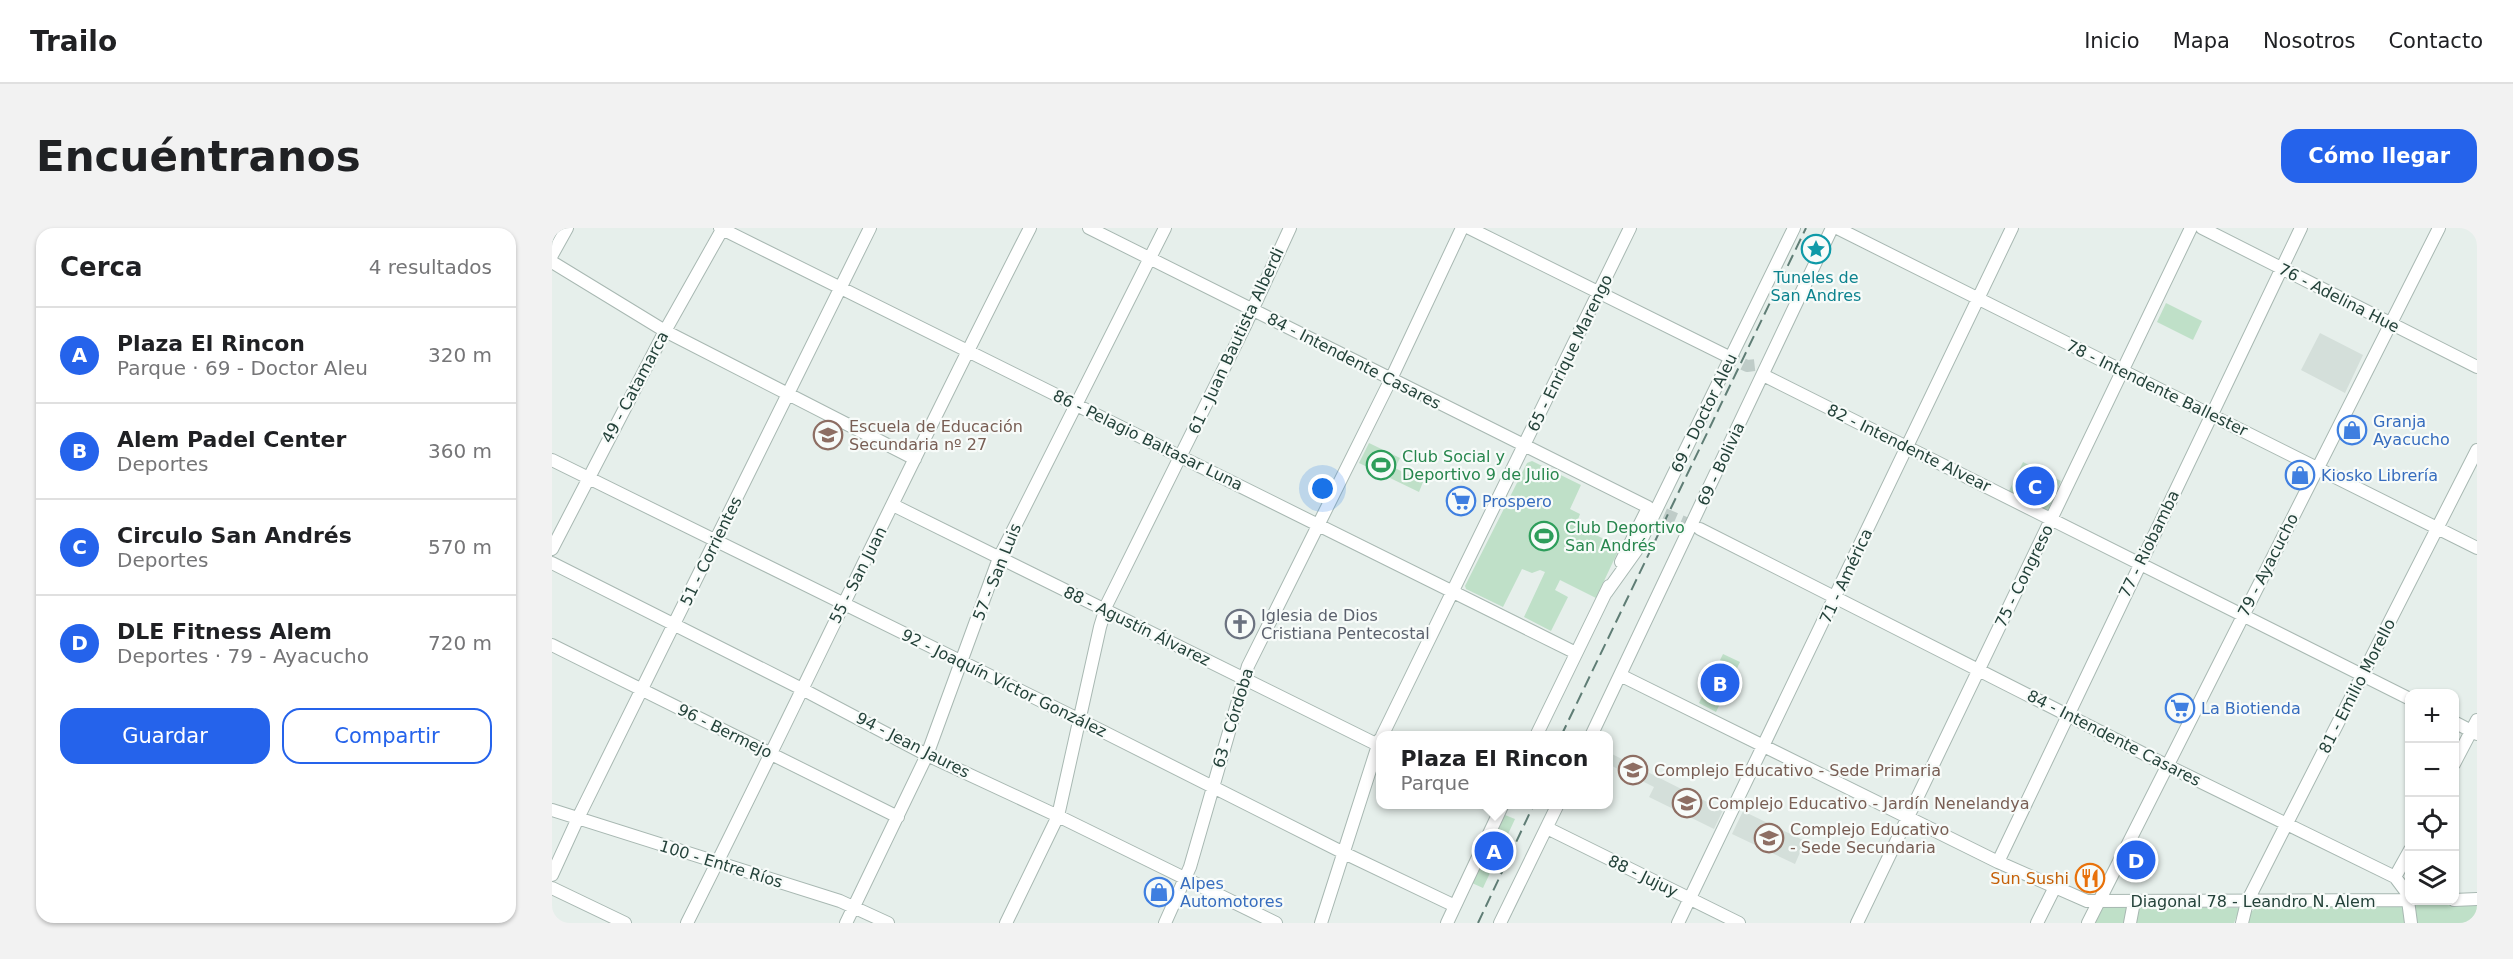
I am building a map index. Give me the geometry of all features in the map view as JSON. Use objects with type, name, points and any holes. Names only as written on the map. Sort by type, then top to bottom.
[{"type":"street","points":[[552,255],[567,228]]},
{"type":"street","name":"86 - Pelagio Baltasar Luna","points":[[722,228],[1576,654]]},
{"type":"street","name":"49 - Catamarca","points":[[552,549],[587,478],[722,228]]},
{"type":"street","name":"51 - Corrientes","points":[[552,875],[578,818],[643,691],[870,228]]},
{"type":"street","name":"55 - San Juan","points":[[687,923],[967,351],[1030,228]]},
{"type":"street","name":"84 - Intendente Casares","points":[[1089,228],[1652,510]]},
{"type":"street","name":"57 - San Luis","points":[[846,923],[927,754],[999,558],[1165,228]]},
{"type":"street","name":"63 - Córdoba","points":[[1164,923],[1186,879],[1243,679],[1391,379],[1462,228]]},
{"type":"street","points":[[1469,228],[1613,300],[1619,309],[1729,357]]},
{"type":"street","name":"65 - Enrique Marengo","points":[[1385,731],[1450,591],[1524,446],[1630,228]]},
{"type":"street","name":"69 - Doctor Aleu","points":[[1538,731],[1606,593],[1652,510],[1794,228]]},
{"type":"street","name":"69 - Bolivia","points":[[1593,731],[1694,526],[1764,359],[1803,277],[1819,256],[1832,228]]},
{"type":"street","name":"78 - Intendente Ballester","points":[[1837,228],[2477,548]]},
{"type":"street","name":"71 - América","points":[[1678,923],[2012,228]]},
{"type":"street","name":"75 - Congreso","points":[[1857,923],[2124,372],[2191,228]]},
{"type":"street","name":"76 - Adelina Hue","points":[[2202,228],[2477,367]]},
{"type":"street","name":"77 - Riobamba","points":[[1998,862],[2301,228]]},
{"type":"street","name":"79 - Ayacucho","points":[[2088,923],[2439,228]]},
{"type":"street","name":"61 - Juan Bautista Alberdi","points":[[1006,923],[1058,816],[1105,610],[1252,310],[1286,229]]},
{"type":"street","points":[[552,262],[665,331],[915,459]]},
{"type":"street","name":"82 - Intendente Alvear","points":[[1759,370],[1907,447],[2405,697]]},
{"type":"street","name":"81 - Emilio Morello","points":[[2242,923],[2247,902],[2477,450]]},
{"type":"street","name":"92 - Joaquín Víctor González","points":[[552,460],[1080,720],[1212,788],[1455,906]]},
{"type":"street","name":"88 - Agustín Álvarez","points":[[893,506],[1243,679],[1376,739]]},
{"type":"street","name":"84 - Intendente Casares","points":[[1694,526],[1797,573],[1810,584],[1979,670],[2395,877]]},
{"type":"street","name":"94 - Jean Jaures","points":[[552,563],[802,688],[927,754],[1276,923]]},
{"type":"street","name":"96 - Bermejo","points":[[552,645],[898,817]]},
{"type":"street","name":"Diagonal 78 - Leandro N. Alem","points":[[1620,675],[1998,862],[2054,889],[2087,901],[2405,900]]},
{"type":"street","points":[[2459,723],[2475,728],[2459,755]]},
{"type":"street","name":"65 - Enrique Marengo","points":[[1322,923],[1376,753]]},
{"type":"street","points":[[1447,923],[1499,809]]},
{"type":"street","points":[[1500,923],[1556,809]]},
{"type":"street","name":"100 - Entre Ríos","points":[[552,810],[855,906],[888,923]]},
{"type":"street","name":"88 - Jujuy","points":[[1547,828],[1739,923]]},
{"type":"street","points":[[2405,889],[2395,877],[2408,851]]},
{"type":"street","points":[[552,888],[625,923]]},
{"type":"street","points":[[2037,923],[2054,889]]},
{"type":"street","points":[[2459,900],[2477,899]]},
{"type":"street","points":[[2130,923],[2134,902]]},
{"type":"street","points":[[2409,905],[2411,923]]},
{"type":"shaded area","points":[[2320,333],[2363,355],[2345,393],[2301,370]]},
{"type":"shaded area","name":"Complejo Educativo - Jardín Nenelandya","points":[[1613,755],[1723,810],[1714,829],[1649,797],[1654,787],[1613,766]]},
{"type":"shaded area","name":"Complejo Educativo - Sede Secundaria","points":[[1743,811],[1805,841],[1795,864],[1732,834]]},
{"type":"green space","points":[[2166,303],[2202,321],[2193,340],[2157,322]]},
{"type":"green space","name":"Club Social y Deportivo 9 de Julio","points":[[1369,443],[1400,458],[1395,468],[1423,482],[1419,492],[1359,463]]},
{"type":"green space","name":"Club Deportivo San Andrés","points":[[1532,461],[1581,485],[1570,509],[1580,514],[1576,525],[1620,547],[1596,598],[1560,580],[1555,590],[1568,597],[1551,631],[1524,617],[1545,572],[1540,570],[1532,573],[1522,569],[1503,607],[1466,589],[1465,586],[1527,463]]},
{"type":"green space","points":[[2023,462],[2061,481],[2048,510],[2009,491]]},
{"type":"green space","points":[[1723,654],[1740,662],[1716,712],[1699,703]]},
{"type":"green space","points":[[1505,815],[1515,819],[1483,888],[1472,883]]},
{"type":"green space","points":[[2477,904],[2477,923],[2414,923],[2413,908],[2416,905]]},
{"type":"green space","points":[[2400,905],[2404,907],[2404,923],[2248,923],[2251,912],[2257,907]]},
{"type":"green space","points":[[2103,906],[2128,906],[2126,923],[2093,923]]},
{"type":"green space","points":[[2137,908],[2240,908],[2234,923],[2134,923]]},
{"type":"tunnel","points":[[1727,356],[1747,366],[1756,365]]},
{"type":"tunnel","points":[[1648,507],[1700,529]]},
{"type":"railway","points":[[1563,731],[1806,228]]},
{"type":"railway","points":[[1478,923],[1532,809]]},
{"type":"place","name":"Tuneles de San Andres","points":[[1816,249]]},
{"type":"place","name":"Granja Ayacucho","points":[[2352,430]]},
{"type":"place","name":"Escuela de Educación Secundaria nº 27","points":[[828,435]]},
{"type":"place","name":"Club Social y Deportivo 9 de Julio","points":[[1381,465]]},
{"type":"place","name":"Kiosko Librería","points":[[2300,475]]},
{"type":"place","name":"Circulo San Andrés","points":[[2035,486]]},
{"type":"place","name":"Prospero","points":[[1461,501]]},
{"type":"place","name":"Club Deportivo San Andrés","points":[[1544,536]]},
{"type":"place","name":"Iglesia de Dios Cristiana Pentecostal","points":[[1240,624]]},
{"type":"place","name":"Alem Padel Center","points":[[1720,683]]},
{"type":"place","name":"La Biotienda","points":[[2180,708]]},
{"type":"place","name":"Complejo Educativo - Sede Primaria","points":[[1633,770]]},
{"type":"place","name":"Complejo Educativo - Jardín Nenelandya","points":[[1687,803]]},
{"type":"place","name":"Complejo Educativo - Sede Secundaria","points":[[1769,838]]},
{"type":"place","name":"Plaza El Rincon","points":[[1494,851]]},
{"type":"place","name":"DLE Fitness Alem","points":[[2136,860]]},
{"type":"place","name":"Sun Sushi","points":[[2090,878]]},
{"type":"place","name":"Alpes Automotores","points":[[1159,892]]}]
